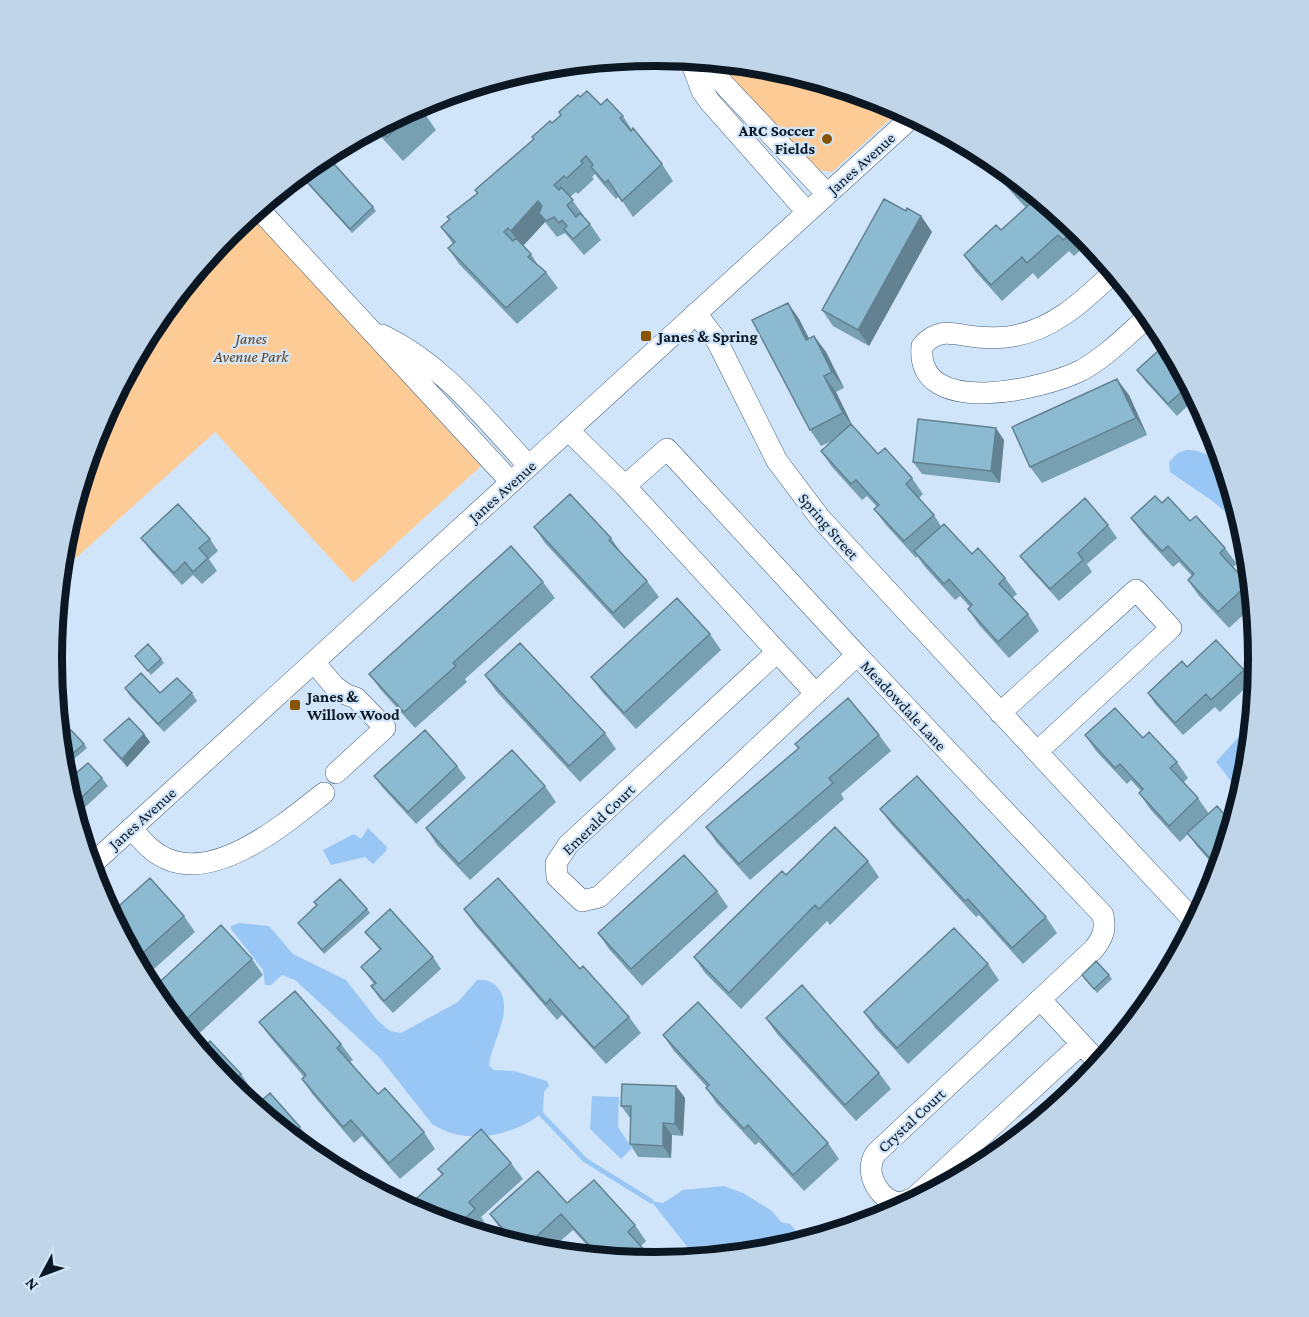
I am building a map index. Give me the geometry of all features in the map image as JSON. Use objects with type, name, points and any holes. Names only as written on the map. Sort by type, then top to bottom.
[{"type":"street","points":[[693,67],[702,91],[710,102],[807,212]]},
{"type":"street","points":[[709,69],[827,194]]},
{"type":"street","name":"Janes Avenue","points":[[97,859],[906,122]]},
{"type":"street","points":[[263,214],[511,482]]},
{"type":"street","points":[[1108,278],[1070,313],[1042,327],[1014,336],[977,337],[939,332],[922,346],[921,360],[929,375],[942,385],[962,391],[1010,393],[1054,382],[1082,370],[1103,356],[1142,322]]},
{"type":"street","name":"Spring Street","points":[[696,313],[717,341],[764,436],[800,494],[1189,915]]},
{"type":"street","points":[[371,330],[411,349],[443,375],[529,466]]},
{"type":"street","points":[[568,430],[625,486],[816,694]]},
{"type":"street","points":[[625,486],[667,449],[857,655]]},
{"type":"street","points":[[1000,713],[1136,590],[1171,628],[1037,752]]},
{"type":"street","name":"Emerald Court","points":[[777,652],[561,854],[556,863],[557,877],[577,898],[589,902],[599,897],[816,694]]},
{"type":"street","name":"Meadowdale Lane","points":[[816,694],[857,655],[1103,915],[1105,926],[1103,936],[1094,949],[1040,999]]},
{"type":"street","points":[[314,662],[334,686],[345,694],[357,698],[385,728],[336,774]]},
{"type":"street","points":[[131,828],[154,852],[167,860],[199,863],[243,849],[265,838],[324,793]]},
{"type":"street","points":[[1040,999],[1093,1057]]},
{"type":"street","name":"Crystal Court","points":[[892,1201],[874,1183],[869,1174],[869,1165],[876,1153],[1040,999]]},
{"type":"street","name":"Crystal Court","points":[[930,1183],[1081,1044]]},
{"type":"green space","name":"ARC Soccer Fields","points":[[722,70],[770,77],[808,86],[845,97],[893,116],[832,172],[812,169]]},
{"type":"green space","name":"Janes Avenue Park","points":[[256,220],[481,466],[353,583],[215,432],[76,558],[71,553],[73,543],[93,468],[123,396],[141,362],[161,329],[184,298],[235,239]]},
{"type":"water","points":[[1186,450],[1199,451],[1213,460],[1229,515],[1170,472],[1169,462],[1178,453]]},
{"type":"water","points":[[1242,733],[1234,784],[1216,762]]},
{"type":"water","points":[[368,828],[387,847],[373,864],[365,857],[331,865],[323,850],[354,834],[361,839]]},
{"type":"water","points":[[239,923],[269,926],[293,954],[346,980],[378,1021],[390,1031],[401,1033],[458,1002],[477,980],[486,980],[494,984],[501,993],[504,1013],[489,1066],[494,1070],[514,1071],[547,1081],[549,1086],[544,1092],[543,1112],[518,1128],[489,1136],[459,1135],[432,1124],[380,1058],[295,980],[282,975],[271,985],[265,985],[263,970],[231,929],[231,926]]},
{"type":"water","points":[[592,1096],[619,1097],[618,1127],[632,1148],[621,1159],[590,1129]]},
{"type":"water","points":[[724,1186],[743,1193],[772,1211],[781,1222],[790,1224],[797,1234],[732,1246],[690,1250],[651,1201],[663,1203],[683,1190]]},
{"type":"building","points":[[587,91],[601,105],[607,99],[623,116],[620,118],[631,131],[633,128],[662,164],[622,201],[608,180],[605,183],[591,167],[593,165],[586,156],[581,161],[583,163],[567,178],[564,176],[554,185],[559,190],[561,187],[573,200],[567,205],[576,217],[580,213],[590,224],[573,239],[564,229],[567,226],[562,220],[559,223],[554,217],[546,221],[539,213],[542,206],[538,201],[511,231],[508,228],[504,232],[513,241],[516,238],[531,254],[528,257],[546,272],[506,308],[448,248],[455,242],[441,227],[450,219],[447,217],[478,193],[475,190],[534,139],[532,137],[550,121],[552,123],[561,115],[559,112],[578,95],[580,97]]},
{"type":"building","points":[[403,122],[387,137],[382,132]]},
{"type":"building","points":[[331,161],[373,207],[350,229],[305,180]]},
{"type":"building","points":[[1000,177],[1023,195],[1019,198]]},
{"type":"building","points":[[884,199],[921,216],[858,330],[822,310]]},
{"type":"building","points":[[1032,202],[1069,235],[1063,240],[1058,235],[1027,263],[1022,257],[991,285],[964,255],[996,225],[1001,230]]},
{"type":"building","points":[[788,303],[806,340],[814,336],[832,372],[824,376],[843,413],[810,430],[752,320]]},
{"type":"building","points":[[1160,349],[1183,390],[1168,404],[1137,370]]},
{"type":"building","points":[[1117,379],[1136,418],[1030,467],[1012,427]]},
{"type":"building","points":[[918,419],[996,428],[991,471],[913,462]]},
{"type":"building","points":[[851,424],[878,454],[885,448],[912,478],[906,484],[934,515],[904,541],[874,509],[879,505],[856,480],[851,484],[821,451]]},
{"type":"building","points":[[570,494],[647,581],[613,613],[534,527]]},
{"type":"building","points":[[1155,496],[1162,503],[1168,497],[1190,521],[1196,516],[1225,548],[1220,553],[1241,577],[1243,589],[1218,612],[1188,580],[1194,574],[1168,546],[1162,551],[1131,518]]},
{"type":"building","points":[[1085,498],[1108,525],[1078,553],[1083,560],[1050,589],[1020,556]]},
{"type":"building","points":[[178,504],[210,539],[199,548],[208,558],[193,572],[185,562],[174,573],[141,538]]},
{"type":"building","points":[[944,524],[972,554],[978,548],[1005,578],[999,584],[1028,614],[998,642],[968,609],[972,605],[949,579],[944,584],[914,551]]},
{"type":"building","points":[[511,546],[543,582],[453,663],[456,666],[404,712],[369,674]]},
{"type":"building","points":[[677,598],[710,634],[624,713],[591,677]]},
{"type":"building","points":[[1216,640],[1244,670],[1211,700],[1206,694],[1175,723],[1148,693],[1182,661],[1187,667]]},
{"type":"building","points":[[520,643],[605,733],[569,766],[485,675]]},
{"type":"building","points":[[148,644],[161,659],[148,671],[135,656]]},
{"type":"building","points":[[141,673],[160,693],[177,678],[192,693],[158,724],[125,688]]},
{"type":"building","points":[[848,698],[879,735],[829,778],[833,783],[739,864],[706,827],[799,748],[795,744]]},
{"type":"building","points":[[1115,708],[1143,738],[1149,732],[1177,762],[1170,768],[1198,798],[1169,826],[1139,793],[1143,789],[1120,764],[1115,768],[1085,735]]},
{"type":"building","points":[[129,718],[144,734],[122,759],[104,740]]},
{"type":"building","points":[[71,730],[84,744],[70,756],[67,736]]},
{"type":"building","points":[[425,730],[457,766],[408,812],[374,776]]},
{"type":"building","points":[[512,750],[545,786],[459,864],[426,828]]},
{"type":"building","points":[[88,763],[102,778],[79,800],[73,771],[75,774]]},
{"type":"building","points":[[917,776],[1046,917],[1012,948],[968,899],[965,901],[880,809]]},
{"type":"building","points":[[1217,806],[1226,816],[1212,860],[1187,833]]},
{"type":"building","points":[[835,827],[868,861],[819,909],[815,905],[729,993],[694,957],[782,871],[786,875]]},
{"type":"building","points":[[684,855],[717,891],[631,969],[598,933]]},
{"type":"building","points":[[150,878],[184,916],[141,955],[117,908]]},
{"type":"building","points":[[498,878],[580,969],[583,966],[629,1017],[594,1048],[550,999],[546,1004],[464,909]]},
{"type":"building","points":[[340,879],[367,909],[322,950],[298,923],[317,905],[314,902]]},
{"type":"building","points":[[390,909],[433,957],[384,1001],[371,986],[376,983],[361,967],[381,949],[365,932]]},
{"type":"building","points":[[221,925],[252,959],[185,1020],[158,983]]},
{"type":"building","points":[[954,928],[988,964],[897,1048],[864,1012]]},
{"type":"building","points":[[1096,961],[1109,975],[1094,989],[1082,975]]},
{"type":"building","points":[[802,985],[879,1073],[845,1105],[766,1018]]},
{"type":"building","points":[[295,991],[341,1044],[337,1048],[378,1094],[385,1088],[424,1132],[389,1163],[351,1120],[343,1127],[302,1079],[306,1075],[259,1022]]},
{"type":"building","points":[[698,1002],[828,1143],[793,1175],[748,1125],[744,1129],[706,1088],[709,1085],[663,1035]]},
{"type":"building","points":[[210,1041],[241,1074],[236,1079],[206,1045]]},
{"type":"building","points":[[622,1084],[676,1086],[675,1124],[663,1123],[663,1146],[630,1144],[631,1106],[621,1106]]},
{"type":"building","points":[[270,1093],[300,1127],[296,1131],[261,1101]]},
{"type":"building","points":[[481,1129],[511,1163],[469,1202],[475,1209],[464,1220],[415,1200],[443,1174],[438,1169]]},
{"type":"building","points":[[538,1171],[567,1203],[594,1180],[635,1225],[628,1232],[646,1252],[591,1247],[561,1214],[534,1239],[506,1232],[490,1214]]},
{"type":"waterway","points":[[541,1114],[585,1160],[651,1201]]},
{"type":"place","name":"ARC Soccer Fields","points":[[827,139]]},
{"type":"place","name":"Janes & Spring","points":[[646,336]]},
{"type":"place","name":"Janes & Willow Wood","points":[[295,705]]}]
